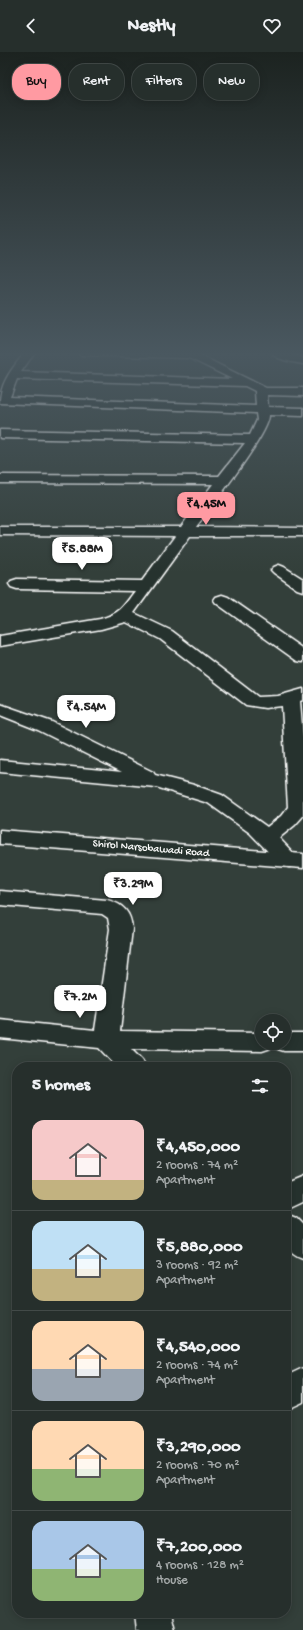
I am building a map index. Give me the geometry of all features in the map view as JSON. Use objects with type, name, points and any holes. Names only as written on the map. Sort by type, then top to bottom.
[{"type":"main road","name":"Shirol Narsobawadi Road","points":[[0,837],[296,861]]},
{"type":"street","points":[[0,641],[101,624],[118,619],[125,615],[254,439],[260,426]]},
{"type":"street","points":[[0,434],[254,439]]},
{"type":"street","points":[[0,479],[223,480]]},
{"type":"street","points":[[0,531],[303,532]]},
{"type":"street","points":[[279,570],[302,583]]},
{"type":"street","points":[[17,584],[147,586]]},
{"type":"street","points":[[222,600],[303,657]]},
{"type":"street","points":[[125,615],[166,635],[252,701],[265,703],[297,696],[298,808],[289,820],[266,838]]},
{"type":"street","points":[[0,709],[45,726],[157,781]]},
{"type":"street","points":[[0,766],[157,781],[187,789],[215,799],[257,829],[266,838],[296,861]]},
{"type":"street","points":[[0,898],[107,907],[117,912],[120,918],[121,929],[106,1040]]},
{"type":"street","points":[[0,1029],[106,1040],[255,1042]]},
{"type":"street","points":[[106,1040],[128,1062]]},
{"type":"street","points":[[291,1042],[303,1042]]},
{"type":"street","points":[[291,1195],[303,1187]]},
{"type":"street","points":[[291,1232],[303,1246]]},
{"type":"street","points":[[291,1391],[303,1383]]},
{"type":"street","points":[[154,1618],[156,1630]]}]
